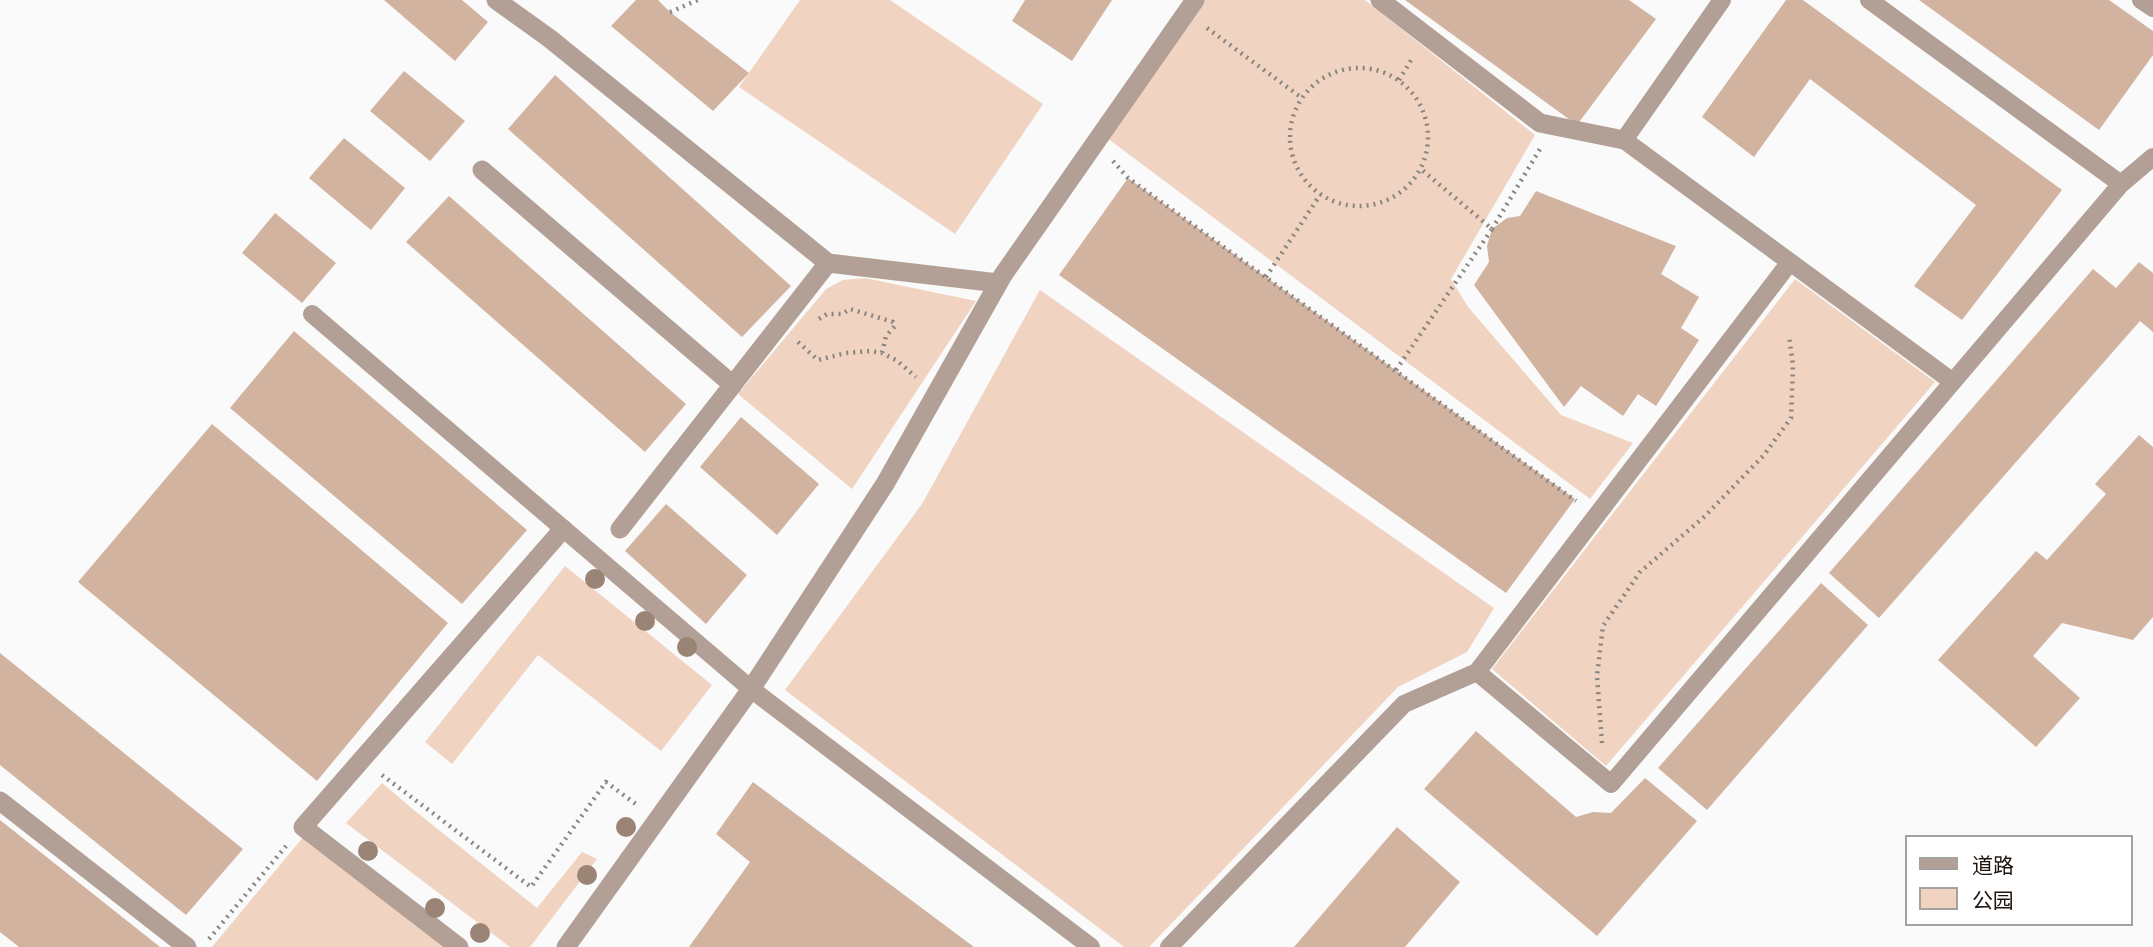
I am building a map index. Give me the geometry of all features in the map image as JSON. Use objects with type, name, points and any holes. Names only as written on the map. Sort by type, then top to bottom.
[{"type":"street","points":[[496,0],[549,38],[828,263],[998,283]]},
{"type":"street","points":[[1380,0],[1540,123],[1624,140]]},
{"type":"street","points":[[566,947],[751,689],[885,484],[998,283],[1191,7]]},
{"type":"street","points":[[482,170],[733,386]]},
{"type":"street","points":[[620,529],[828,263]]},
{"type":"street","points":[[459,947],[303,827],[563,529]]},
{"type":"street","points":[[0,801],[187,947]]},
{"type":"lane","points":[[1722,0],[1624,140],[1953,382]]},
{"type":"lane","points":[[1869,0],[2121,184]]},
{"type":"lane","points":[[2141,0],[2153,8]]},
{"type":"lane","points":[[1477,672],[1611,784],[2121,184],[2153,157]]},
{"type":"lane","points":[[1169,947],[1405,704],[1477,672],[1790,262]]},
{"type":"lane","points":[[312,314],[751,689],[1091,947]]},
{"type":"path","points":[[670,12],[698,0]]},
{"type":"path","points":[[1191,7],[1302,98]]},
{"type":"path","points":[[1346,68],[1368,68],[1390,74],[1408,87],[1422,105],[1429,126],[1428,148],[1422,170],[1408,188],[1389,201],[1365,207],[1342,204],[1320,195],[1303,178],[1292,157],[1289,134],[1294,110],[1302,98],[1307,90],[1325,75],[1346,68]]},
{"type":"path","points":[[1396,370],[1492,229],[1554,126]]},
{"type":"path","points":[[1096,142],[1128,178],[1576,499],[1581,536]]},
{"type":"path","points":[[1422,170],[1492,229]]},
{"type":"path","points":[[1266,277],[1320,195]]},
{"type":"path","points":[[815,322],[827,314],[842,314],[850,309],[885,318],[895,326],[886,336],[882,353]]},
{"type":"path","points":[[799,334],[794,339],[818,360],[846,353],[882,353],[896,360],[912,375],[940,387]]},
{"type":"path","points":[[1604,777],[1597,676],[1603,626],[1640,572],[1704,517],[1764,455],[1791,418],[1793,365],[1789,336]]},
{"type":"path","points":[[361,760],[531,887],[606,782],[657,820]]},
{"type":"path","points":[[202,947],[303,827]]},
{"type":"green space","points":[[800,0],[890,0],[1043,104],[955,234],[739,87]]},
{"type":"green space","points":[[1204,0],[1365,0],[1535,135],[1451,279],[1468,307],[1561,415],[1633,443],[1590,499],[1107,138]]},
{"type":"green space","points":[[865,278],[976,301],[852,489],[738,394],[826,289],[843,280]]},
{"type":"green space","points":[[1795,279],[1935,382],[1606,766],[1492,669]]},
{"type":"green space","points":[[1040,290],[1494,608],[1467,652],[1398,687],[1149,947],[1124,947],[785,690],[922,504]]},
{"type":"green space","points":[[565,566],[712,685],[661,751],[538,655],[452,764],[425,742]]},
{"type":"green space","points":[[382,783],[537,908],[582,852],[597,859],[530,947],[510,947],[346,823]]},
{"type":"green space","points":[[304,836],[447,947],[212,947]]},
{"type":"building","points":[[384,0],[462,0],[488,22],[455,61]]},
{"type":"building","points":[[636,0],[658,0],[749,73],[713,111],[611,26]]},
{"type":"building","points":[[1025,0],[1112,0],[1072,61],[1012,21]]},
{"type":"building","points":[[1405,0],[1629,0],[1656,19],[1577,125]]},
{"type":"building","points":[[1786,0],[1803,0],[2062,190],[1962,320],[1914,286],[1976,205],[1810,79],[1754,157],[1702,117]]},
{"type":"building","points":[[1919,0],[2109,0],[2153,31],[2153,55],[2099,130]]},
{"type":"building","points":[[404,71],[465,121],[430,161],[370,111]]},
{"type":"building","points":[[555,75],[791,286],[742,337],[508,129]]},
{"type":"building","points":[[344,138],[405,188],[371,230],[309,178]]},
{"type":"building","points":[[1128,178],[1575,499],[1506,593],[1059,275]]},
{"type":"building","points":[[1536,191],[1676,246],[1661,274],[1699,297],[1681,328],[1699,340],[1656,406],[1638,394],[1623,416],[1581,386],[1564,407],[1474,285],[1489,262],[1487,246],[1492,229],[1507,218],[1520,216]]},
{"type":"building","points":[[449,196],[686,404],[645,452],[406,242]]},
{"type":"building","points":[[275,213],[336,263],[302,303],[242,253]]},
{"type":"building","points":[[2139,262],[2153,273],[2153,332],[2140,321],[1879,618],[1829,573],[2093,269],[2116,288]]},
{"type":"building","points":[[294,331],[527,530],[462,604],[230,408]]},
{"type":"building","points":[[741,417],[819,484],[777,535],[700,467]]},
{"type":"building","points":[[212,424],[448,623],[317,781],[78,582]]},
{"type":"building","points":[[2139,435],[2153,447],[2153,617],[2133,640],[2062,623],[2033,656],[2080,698],[2036,747],[1938,660],[2036,551],[2047,560],[2106,494],[2095,484]]},
{"type":"building","points":[[666,504],[747,575],[706,624],[625,551]]},
{"type":"building","points":[[1821,583],[1868,625],[1707,810],[1658,768]]},
{"type":"building","points":[[0,653],[243,849],[186,915],[0,765]]},
{"type":"building","points":[[1476,731],[1576,817],[1593,812],[1611,813],[1645,778],[1697,821],[1597,936],[1424,789]]},
{"type":"building","points":[[753,782],[974,947],[689,947],[750,862],[716,834]]},
{"type":"building","points":[[0,820],[160,947],[19,947],[0,932]]},
{"type":"building","points":[[1397,827],[1460,882],[1405,947],[1294,947]]}]
